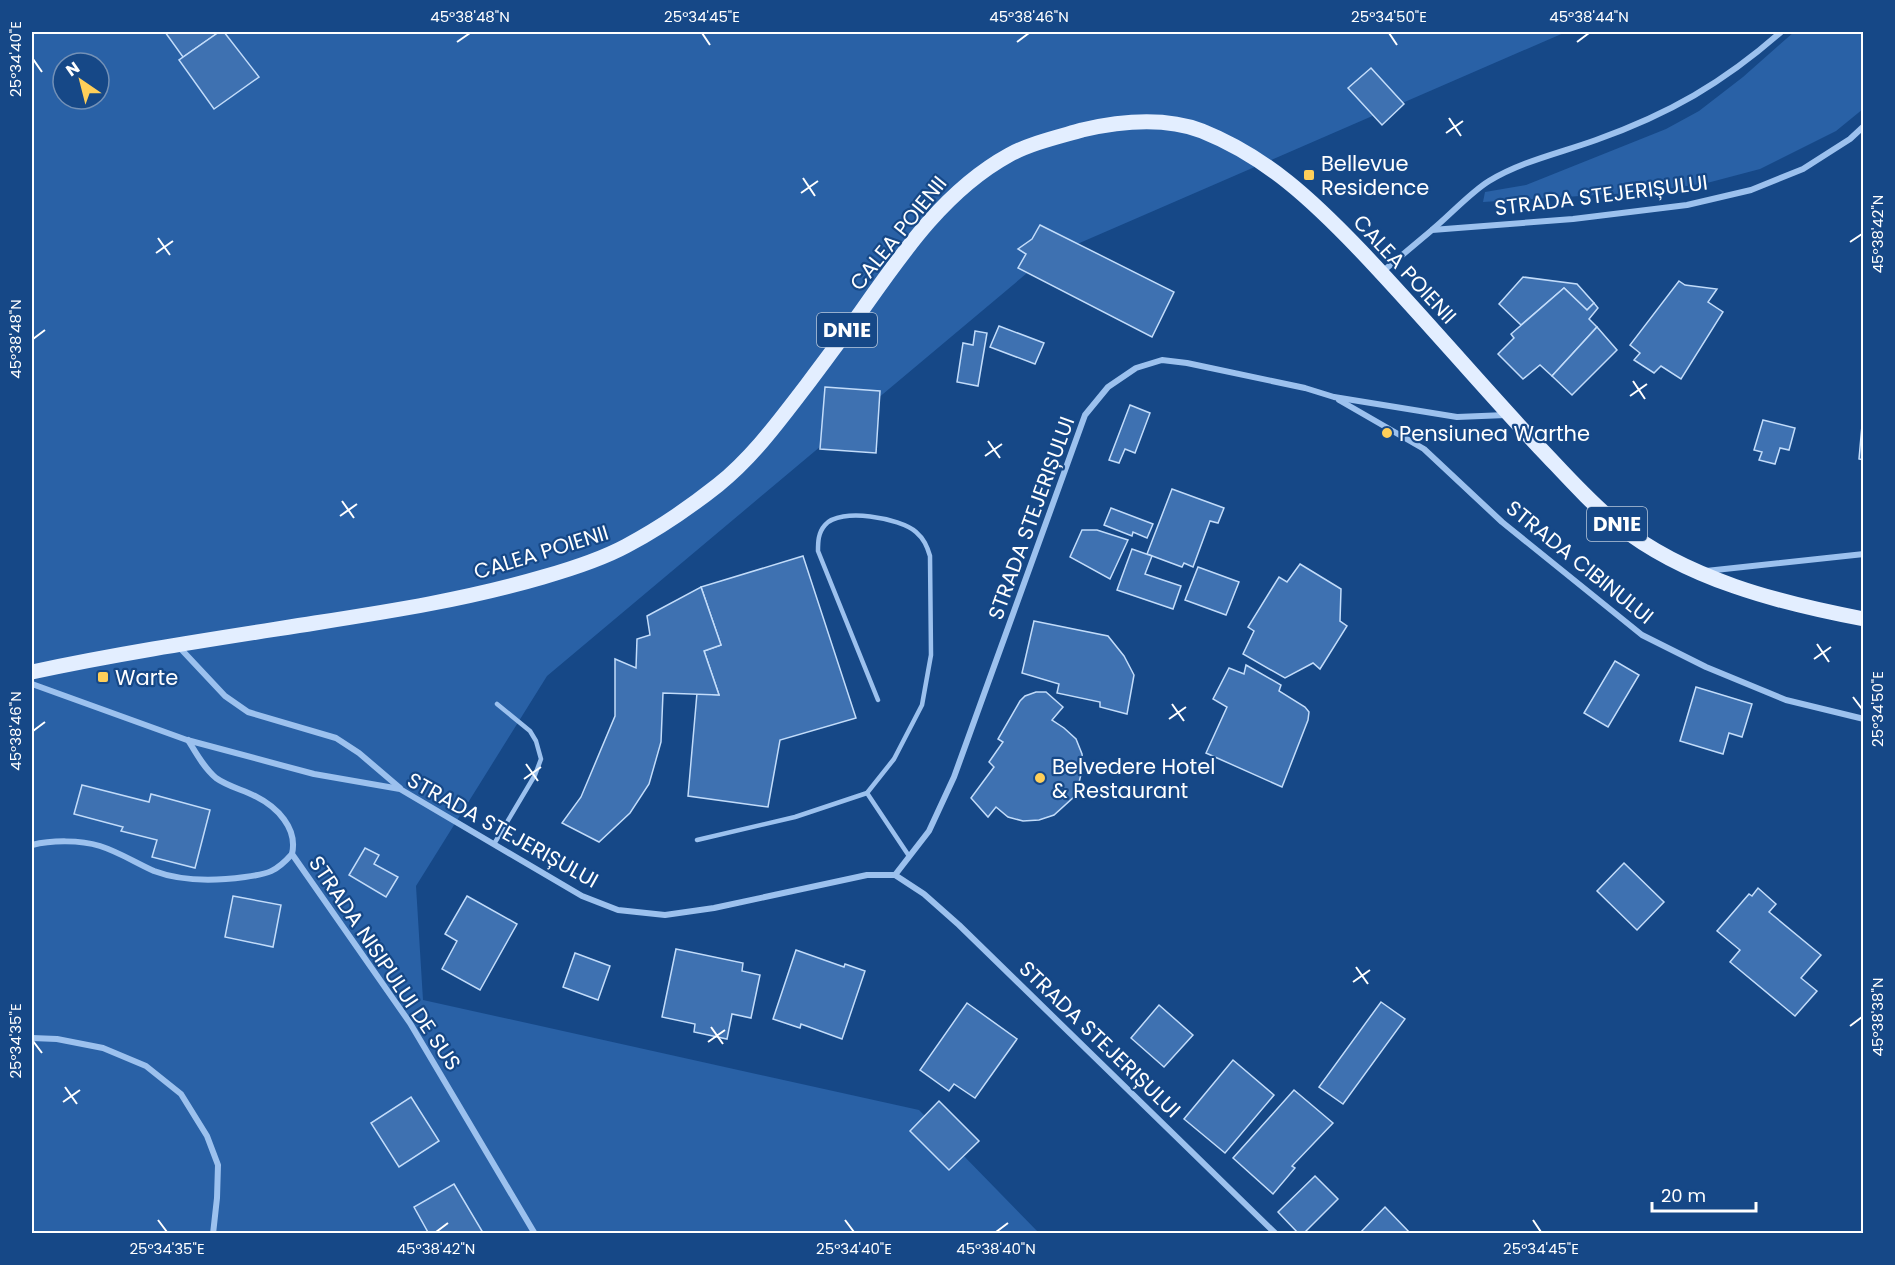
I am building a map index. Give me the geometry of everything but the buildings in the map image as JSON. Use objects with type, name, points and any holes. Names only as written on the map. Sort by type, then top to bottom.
[{"type":"main road","name":"CALEA POIENII","points":[[32,672],[177,645],[423,606],[514,586],[567,570],[623,548],[680,514],[722,482],[764,441],[892,267],[963,186],[1011,154],[1054,137],[1102,126],[1148,121],[1196,129],[1241,149],[1286,179],[1331,220],[1382,272],[1508,415],[1618,525],[1697,572],[1767,596],[1863,619]]},
{"type":"street","name":"STRADA STEJERIȘULUI","points":[[1382,272],[1488,182],[1535,160],[1641,123],[1686,102],[1726,76],[1781,32]]},
{"type":"street","name":"STRADA STEJERIȘULUI","points":[[1432,230],[1573,219],[1687,205],[1751,190],[1803,169],[1850,139],[1863,126]]},
{"type":"street","name":"STRADA STEJERIȘULUI","points":[[895,875],[929,831],[954,777],[1085,415],[1108,387],[1136,368],[1162,360],[1187,363],[1294,386],[1334,397],[1457,417],[1508,415]]},
{"type":"street","name":"STRADA CIBINULUI","points":[[1334,397],[1424,449],[1502,522],[1642,635],[1706,667],[1786,700],[1863,719]]},
{"type":"street","points":[[1697,572],[1863,554]]},
{"type":"street","points":[[177,645],[225,696],[248,712],[336,738],[359,753],[400,789]]},
{"type":"street","name":"STRADA STEJERIȘULUI","points":[[32,684],[187,740],[314,774],[400,789],[582,896],[618,910],[665,915],[714,908],[867,875],[895,875],[924,894],[959,925],[1276,1233]]},
{"type":"street","name":"STRADA NISIPULUI DE SUS","points":[[187,740],[216,778],[257,797],[280,814],[293,835],[292,854],[410,1023],[534,1233]]},
{"type":"street","points":[[32,844],[71,842],[99,846],[155,871],[183,878],[209,880],[270,873],[282,866],[292,854]]},
{"type":"street","points":[[32,1038],[57,1039],[103,1048],[146,1066],[182,1094],[207,1136],[218,1165],[213,1233]]},
{"type":"lane","points":[[697,840],[795,817],[867,793],[894,759],[922,705],[931,655],[930,556],[926,543],[915,531],[895,522],[870,516],[836,518],[825,525],[818,539],[818,551],[878,700]]},
{"type":"lane","points":[[494,844],[535,775],[541,759],[536,741],[530,731],[497,704]]},
{"type":"lane","points":[[867,793],[909,856]]},
{"type":"shaded area","points":[[32,32],[1566,32],[1045,258],[547,676],[416,886],[423,1000],[919,1110],[1039,1233],[32,1233]]},
{"type":"shaded area","points":[[1794,32],[1863,32],[1863,109],[1836,131],[1760,169],[1707,183],[1645,192],[1483,202],[1485,192],[1526,185],[1666,129],[1699,111],[1743,77]]},
{"type":"place","name":"Bellevue Residence","points":[[1309,175]]},
{"type":"place","name":"Pensiunea Warthe","points":[[1387,433]]},
{"type":"place","name":"Warte","points":[[103,677]]},
{"type":"place","name":"Belvedere Hotel & Restaurant","points":[[1040,778]]}]
